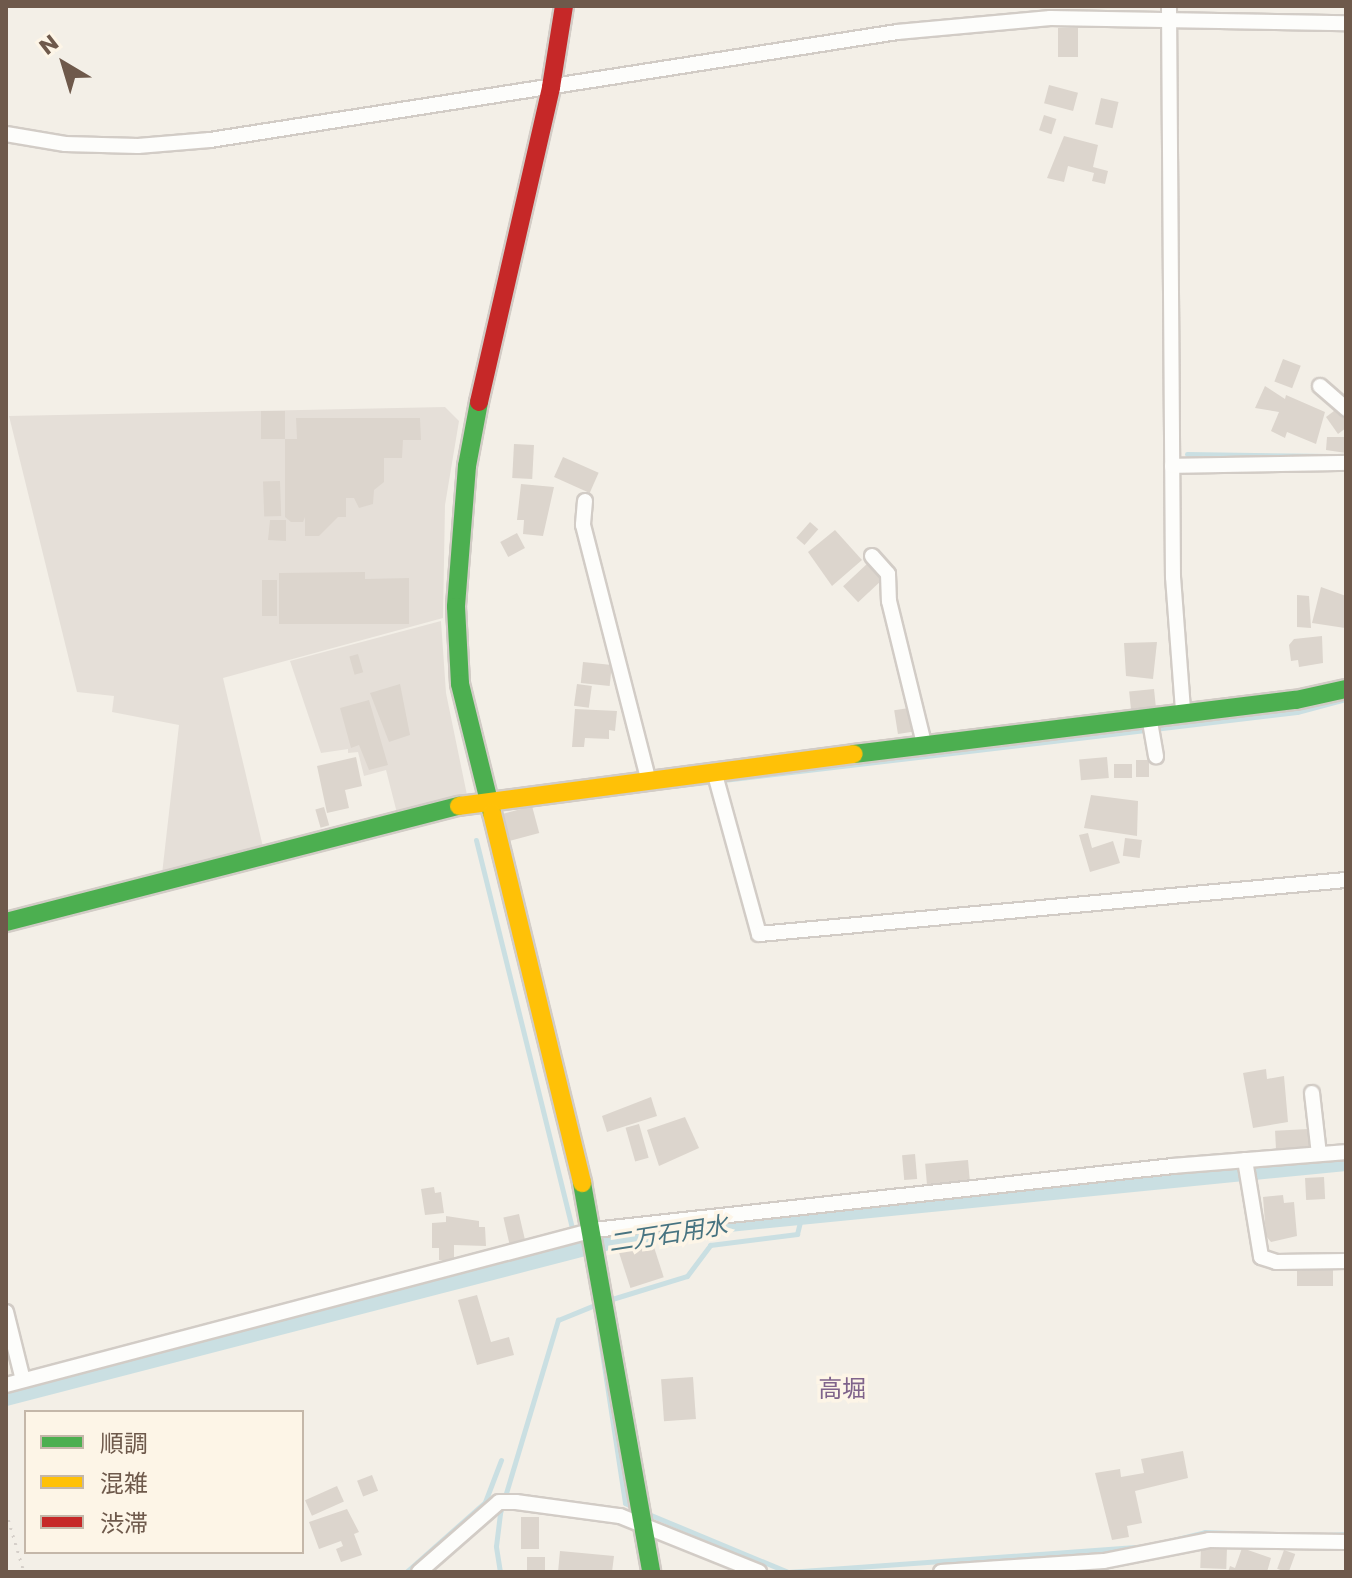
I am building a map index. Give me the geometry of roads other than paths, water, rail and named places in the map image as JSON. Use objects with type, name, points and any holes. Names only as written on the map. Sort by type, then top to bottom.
[{"type":"street","points":[[564,6],[551,87],[478,405],[457,558],[460,684],[594,1230],[651,1572]]},
{"type":"street","points":[[1169,12],[1173,577],[1183,711]]},
{"type":"street","points":[[6,134],[65,144],[138,146],[286,129],[897,32],[1050,18],[1169,12],[1346,23]]},
{"type":"street","points":[[1320,386],[1346,409]]},
{"type":"street","points":[[1172,466],[1346,463]]},
{"type":"street","points":[[585,501],[583,525],[648,779]]},
{"type":"street","points":[[872,556],[888,574],[889,601],[924,744]]},
{"type":"street","points":[[6,922],[487,799],[1183,711],[1296,700],[1346,689]]},
{"type":"street","points":[[1149,716],[1156,756]]},
{"type":"street","points":[[714,771],[759,934],[1346,880]]},
{"type":"street","points":[[1312,1093],[1319,1154]]},
{"type":"street","points":[[6,1385],[594,1230],[1245,1160],[1346,1152]]},
{"type":"street","points":[[1245,1160],[1261,1257],[1276,1262],[1346,1261]]},
{"type":"street","points":[[6,1312],[23,1380]]},
{"type":"street","points":[[419,1572],[499,1502],[620,1516],[759,1572]]},
{"type":"street","points":[[941,1572],[1104,1561],[1209,1540],[1346,1542]]},
{"type":"waterway","points":[[1187,454],[1329,456]]},
{"type":"waterway","points":[[673,786],[1297,712],[1346,699]]},
{"type":"waterway","points":[[476,840],[573,1232]]},
{"type":"waterway","name":"二万石用水","points":[[6,1398],[604,1243],[699,1227],[1346,1163]]},
{"type":"waterway","points":[[612,1299],[687,1276],[710,1245],[797,1234],[801,1218]]},
{"type":"waterway","points":[[500,1572],[496,1546],[500,1513],[558,1320],[602,1302]]},
{"type":"waterway","points":[[596,1313],[625,1503],[633,1507]]},
{"type":"waterway","points":[[406,1572],[485,1502],[501,1460]]},
{"type":"waterway","points":[[646,1513],[788,1572],[1139,1547]]},
{"type":"waterway","points":[[1165,1542],[1205,1532],[1257,1534]]},
{"type":"waterway","points":[[1327,1535],[1346,1534]]},
{"type":"district","name":"高堀","points":[[842,1389]]}]
